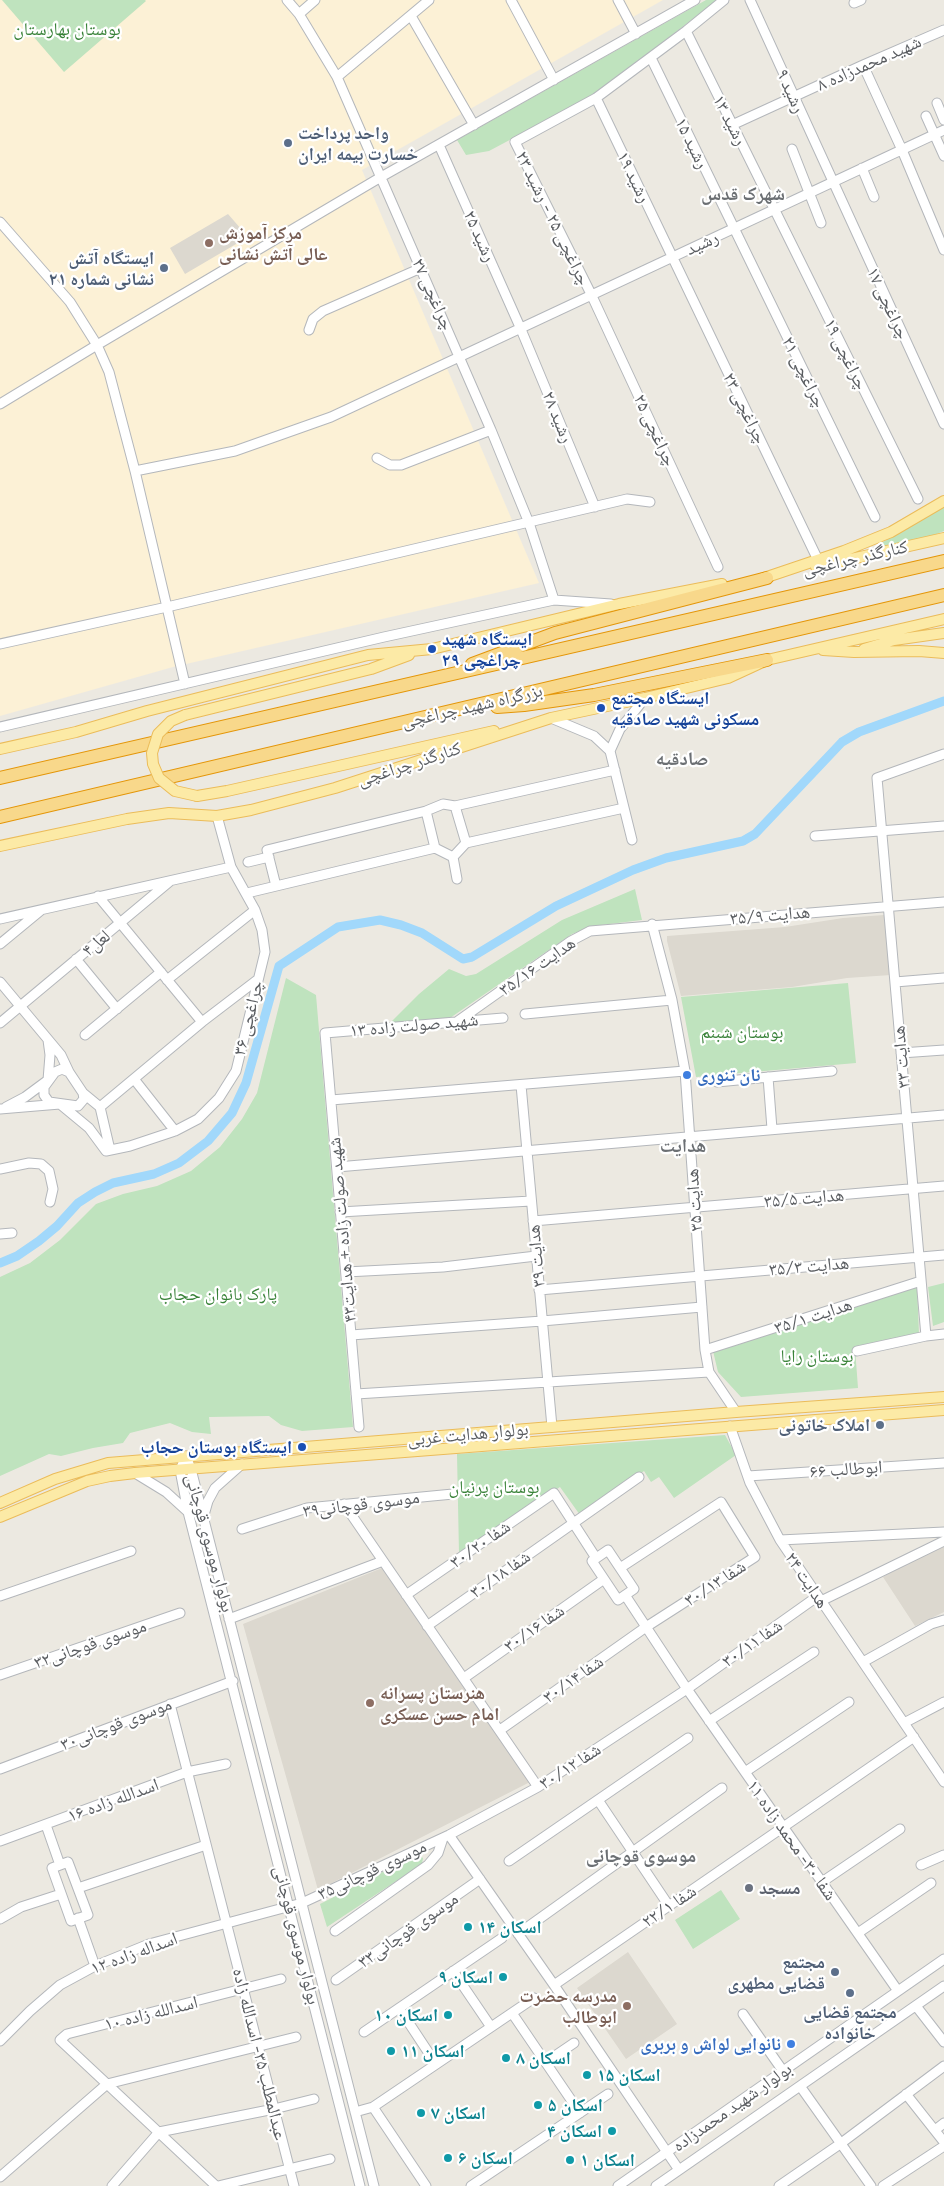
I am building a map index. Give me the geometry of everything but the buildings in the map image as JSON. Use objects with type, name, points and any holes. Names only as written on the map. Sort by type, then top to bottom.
[{"type":"highway","name":"بزرگراه شهید چراغچی","points":[[0,778],[944,561]]},
{"type":"highway","points":[[441,678],[491,656],[555,633],[766,578]]},
{"type":"highway","name":"بزرگراه شهید چراغچی","points":[[0,817],[944,595]]},
{"type":"highway","points":[[462,708],[524,705],[594,695],[767,660]]},
{"type":"main road","points":[[551,718],[227,791],[197,796],[175,791],[160,778],[153,764],[152,753],[158,734],[171,721],[186,715],[371,669],[422,651],[618,604],[766,578],[891,532],[944,501]]},
{"type":"main road","name":"کنارگذر چراغچی","points":[[766,578],[944,538]]},
{"type":"main road","name":"کنارگذر چراغچی","points":[[0,846],[127,819],[160,814],[217,816],[251,810],[336,788],[551,718],[728,678],[767,660],[944,619]]},
{"type":"main road","points":[[854,652],[894,640],[944,633]]},
{"type":"main road","points":[[812,649],[854,652],[919,651],[944,653]]},
{"type":"main road","points":[[0,749],[76,732],[147,711],[368,655],[422,651]]},
{"type":"main road","name":"بولوار هدایت غربی","points":[[0,1504],[84,1468],[108,1462],[944,1397]]},
{"type":"main road","points":[[844,1404],[845,1417]]},
{"type":"main road","name":"بولوار هدایت غربی","points":[[0,1517],[87,1482],[110,1476],[135,1473],[944,1410]]},
{"type":"main road","points":[[456,1435],[457,1447]]},
{"type":"street","name":"چراغچی ۲۷","points":[[287,0],[299,14],[337,77],[492,430],[529,523],[554,600]]},
{"type":"street","points":[[299,14],[315,0]]},
{"type":"street","points":[[337,77],[429,0]]},
{"type":"street","points":[[511,0],[554,80]]},
{"type":"street","points":[[618,0],[636,34]]},
{"type":"street","points":[[0,404],[381,177],[695,0]]},
{"type":"street","points":[[596,98],[651,58],[724,0]]},
{"type":"street","name":"رشید ۹","points":[[750,0],[832,182]]},
{"type":"street","points":[[411,16],[474,125]]},
{"type":"street","name":"شهید محمدزاده ۸","points":[[732,125],[944,30]]},
{"type":"street","name":"رشید ۱۳","points":[[686,31],[774,209]]},
{"type":"street","name":"رشید ۱۵","points":[[651,58],[733,228]]},
{"type":"street","points":[[863,65],[902,150],[944,250]]},
{"type":"street","name":"چراغچی ۲۵ - رشید ۲۳","points":[[591,294],[515,142],[596,98]]},
{"type":"street","name":"رشید ۱۹","points":[[596,98],[672,256]]},
{"type":"street","points":[[937,103],[944,120]]},
{"type":"street","points":[[926,116],[944,156]]},
{"type":"street","name":"رشید","points":[[135,471],[235,451],[331,417],[944,130]]},
{"type":"street","name":"رشید ۲۵","points":[[439,145],[520,327]]},
{"type":"street","points":[[792,149],[821,223]]},
{"type":"street","points":[[862,168],[874,197]]},
{"type":"street","name":"چراغچی ۱۷","points":[[832,182],[944,424]]},
{"type":"street","name":"چراغچی ۱۹","points":[[774,209],[918,499]]},
{"type":"street","points":[[0,222],[70,302],[97,345],[109,372],[135,471],[186,684]]},
{"type":"street","name":"چراغچی ۲۱","points":[[733,228],[875,517]]},
{"type":"street","name":"چراغچی ۲۳","points":[[672,256],[818,560]]},
{"type":"street","points":[[309,330],[313,318],[323,311],[421,268]]},
{"type":"street","name":"چراغچی ۲۵","points":[[591,294],[718,567]]},
{"type":"street","name":"رشید ۲۸","points":[[520,327],[595,506]]},
{"type":"street","points":[[377,458],[390,465],[401,465],[492,430]]},
{"type":"street","points":[[0,644],[167,607],[595,506],[628,499],[650,502]]},
{"type":"street","points":[[0,727],[554,600],[618,604]]},
{"type":"street","points":[[610,751],[620,729],[645,698]]},
{"type":"street","points":[[551,718],[588,733],[610,751],[632,840]]},
{"type":"street","name":"هدایت ۳۳","points":[[926,1336],[877,778],[944,754]]},
{"type":"street","points":[[276,886],[267,850],[426,811],[443,804],[455,806],[615,770]]},
{"type":"street","points":[[455,806],[466,843]]},
{"type":"street","points":[[453,856],[466,843],[624,808]]},
{"type":"street","points":[[426,811],[434,848]]},
{"type":"street","name":"چراغچی ۳۶","points":[[108,1150],[130,1146],[175,1131],[198,1119],[219,1098],[236,1071],[265,952],[262,930],[255,910],[231,867],[217,816]]},
{"type":"street","points":[[815,836],[944,826]]},
{"type":"street","points":[[247,893],[434,848],[453,856]]},
{"type":"street","points":[[453,856],[457,879]]},
{"type":"street","points":[[248,862],[269,857]]},
{"type":"street","points":[[0,919],[231,867]]},
{"type":"street","name":"لعل۴","points":[[0,1023],[171,880]]},
{"type":"street","points":[[98,896],[202,1022]]},
{"type":"street","name":"هدایت ۳۵/۹","points":[[652,924],[944,902]]},
{"type":"street","points":[[0,944],[42,909]]},
{"type":"street","points":[[167,980],[255,910]]},
{"type":"street","name":"هدایت ۳۵","points":[[652,924],[672,1000],[685,1071],[705,1350],[709,1372],[736,1412]]},
{"type":"street","name":"هدایت ۳۵/۱۶","points":[[458,1022],[570,941],[590,931],[652,924]]},
{"type":"street","points":[[76,959],[117,1009]]},
{"type":"street","points":[[85,1035],[161,972]]},
{"type":"street","points":[[895,982],[944,978]]},
{"type":"street","points":[[100,1107],[202,1022],[257,980]]},
{"type":"street","points":[[0,982],[61,1055],[69,1072],[83,1093],[100,1107],[108,1150]]},
{"type":"street","points":[[525,1014],[672,1000]]},
{"type":"street","name":"شهید صولت زاده ۱۳","points":[[325,1033],[503,1018]]},
{"type":"street","name":"شهید صولت زاده + هدایت۴۳","points":[[325,1033],[359,1427]]},
{"type":"street","points":[[48,1038],[50,1055],[48,1080],[44,1087],[44,1096],[49,1102],[78,1106],[84,1099],[83,1093]]},
{"type":"street","points":[[901,1053],[944,1050]]},
{"type":"street","points":[[2,1109],[26,1097],[59,1069],[69,1072]]},
{"type":"street","points":[[331,1100],[685,1071]]},
{"type":"street","points":[[717,1082],[832,1071]]},
{"type":"street","points":[[768,1077],[772,1130]]},
{"type":"street","points":[[134,1079],[175,1131]]},
{"type":"street","name":"هدایت ۳۹","points":[[521,1084],[552,1427]]},
{"type":"street","points":[[2,1109],[60,1104],[88,1128],[108,1150]]},
{"type":"street","points":[[337,1166],[944,1116]]},
{"type":"street","points":[[0,1169],[29,1163],[41,1164],[49,1171],[53,1189],[50,1202]]},
{"type":"street","name":"هدایت ۳۵/۵","points":[[533,1220],[944,1186]]},
{"type":"street","points":[[340,1212],[531,1200]]},
{"type":"street","points":[[0,1234],[12,1233]]},
{"type":"street","name":"هدایت ۳۵/۳","points":[[539,1290],[944,1255]]},
{"type":"street","points":[[346,1272],[443,1267],[536,1256]]},
{"type":"street","name":"هدایت ۳۵/۱","points":[[705,1350],[921,1281]]},
{"type":"street","points":[[351,1335],[542,1321],[702,1306]]},
{"type":"street","points":[[857,1351],[944,1334]]},
{"type":"street","points":[[356,1394],[709,1372]]},
{"type":"street","name":"هدایت ۲۴","points":[[730,1426],[748,1476],[780,1540],[944,1782]]},
{"type":"street","name":"بولوار موسوی قوچانی","points":[[186,1456],[230,1618],[374,2186]]},
{"type":"street","name":"بولوار موسوی قوچانی","points":[[186,1456],[180,1470],[188,1512],[233,1682],[360,2186]]},
{"type":"street","name":"ابوطالب ۶۶","points":[[748,1476],[944,1463]]},
{"type":"street","points":[[204,1518],[208,1501],[214,1488],[242,1464]]},
{"type":"street","points":[[135,1473],[166,1492],[188,1512]]},
{"type":"street","name":"شفا ۳۰/۱۸","points":[[427,1626],[639,1477]]},
{"type":"street","name":"شفا ۳۰/۲۰","points":[[406,1595],[554,1493],[574,1523]]},
{"type":"street","name":"موسوی قوچانی۳۹","points":[[242,1529],[307,1508],[453,1494]]},
{"type":"street","name":"شفا ۳۰/۱۳","points":[[620,1568],[721,1502],[755,1557],[646,1627]]},
{"type":"street","points":[[344,1504],[538,1786]]},
{"type":"street","points":[[574,1523],[596,1558]]},
{"type":"street","points":[[780,1540],[944,1532]]},
{"type":"street","name":"شفا ۳۰/۱۱","points":[[687,1689],[820,1598],[944,1541]]},
{"type":"street","points":[[608,1550],[620,1568],[634,1589],[618,1600],[592,1561],[608,1550]]},
{"type":"street","points":[[0,1596],[131,1551]]},
{"type":"street","points":[[230,1618],[383,1561]]},
{"type":"street","name":"شفا ۳۰/۱۶","points":[[464,1678],[604,1579]]},
{"type":"street","name":"شفا ۳۰- محمد زاده ۱۱","points":[[625,1595],[709,1721],[898,1990]]},
{"type":"street","name":"موسوی قوچانی۳۲","points":[[0,1675],[180,1613]]},
{"type":"street","points":[[863,1662],[931,1624],[944,1620]]},
{"type":"street","name":"شفا ۳۰/۱۴","points":[[500,1730],[646,1627]]},
{"type":"street","points":[[709,1721],[814,1652]]},
{"type":"street","name":"موسوی قوچانی۳۰","points":[[0,1769],[233,1682]]},
{"type":"street","name":"شفا ۳۰/۱۲","points":[[446,1836],[538,1786],[687,1689]]},
{"type":"street","points":[[745,1772],[849,1702]]},
{"type":"street","points":[[904,1724],[944,1702]]},
{"type":"street","name":"عبدالمطلب ۳۵- اسدالله زاده","points":[[170,1704],[294,2186]]},
{"type":"street","name":"۲۲/۱ شفا","points":[[554,1985],[914,1737]]},
{"type":"street","points":[[509,1861],[688,1738]]},
{"type":"street","name":"اسدالله زاده ۱۶","points":[[0,1841],[187,1772],[226,1764]]},
{"type":"street","points":[[518,1934],[722,1788]]},
{"type":"street","points":[[598,1800],[669,1906]]},
{"type":"street","points":[[46,1825],[60,1865]]},
{"type":"street","points":[[822,1882],[900,1830]]},
{"type":"street","points":[[446,1836],[480,1879],[554,1985],[678,2170]]},
{"type":"street","name":"موسوی قوچانی۳۵","points":[[289,1906],[302,1903],[446,1836]]},
{"type":"street","name":"موسوی قوچانی۳۵","points":[[336,1931],[428,1865],[438,1852],[446,1836]]},
{"type":"street","points":[[78,1888],[206,1845]]},
{"type":"street","points":[[921,1865],[944,1856]]},
{"type":"street","points":[[68,1862],[78,1888],[88,1915],[71,1921],[52,1868],[68,1862]]},
{"type":"street","name":"موسوی قوچانی۳۳","points":[[336,1980],[480,1879]]},
{"type":"street","points":[[858,1933],[931,1883]]},
{"type":"street","points":[[0,1919],[20,1907],[61,1894]]},
{"type":"street","name":"اسداله زاده ۱۲","points":[[0,2042],[30,2011],[60,1985],[95,1966],[149,1944],[289,1906]]},
{"type":"street","points":[[78,1918],[95,1966]]},
{"type":"street","points":[[364,2032],[502,1938]]},
{"type":"street","name":"بولوار شهید محمدزاده","points":[[618,2186],[944,1959]]},
{"type":"street","points":[[453,1971],[491,2027]]},
{"type":"street","name":"اسدالله زاده ۱۰","points":[[107,2084],[60,2040],[67,2034],[281,1979]]},
{"type":"street","name":"بولوار شهید محمدزاده","points":[[656,2186],[944,1986]]},
{"type":"street","points":[[355,2112],[373,2107],[534,1998]]},
{"type":"street","points":[[916,2006],[944,2042]]},
{"type":"street","points":[[399,2008],[436,2064]]},
{"type":"street","points":[[512,2013],[580,2113]]},
{"type":"street","points":[[743,2014],[783,2071]]},
{"type":"street","points":[[0,2177],[107,2084],[258,2048],[296,2037]]},
{"type":"street","points":[[546,2062],[574,2044]]},
{"type":"street","points":[[779,2186],[840,2144],[944,2066]]},
{"type":"street","points":[[107,2084],[217,2186],[330,2159]]},
{"type":"street","points":[[800,2086],[871,2186]]},
{"type":"street","points":[[471,2186],[608,2094]]},
{"type":"street","points":[[906,2094],[944,2142]]},
{"type":"street","points":[[112,2186],[159,2132],[314,2099]]},
{"type":"street","points":[[373,2107],[426,2186]]},
{"type":"street","points":[[935,2130],[944,2123]]},
{"type":"street","points":[[883,2186],[944,2146]]},
{"type":"shaded area","points":[[0,0],[663,0],[362,170],[539,583],[173,667],[0,716]]},
{"type":"shaded area","name":"مرکز آموزش عالی آتش نشانی","points":[[228,214],[248,237],[185,274],[170,248]]},
{"type":"shaded area","points":[[884,915],[891,975],[847,978],[792,987],[681,996],[667,936],[785,927],[843,918]]},
{"type":"shaded area","points":[[944,1545],[944,1612],[915,1626],[883,1577],[909,1561]]},
{"type":"shaded area","name":"هنرستان پسرانه امام حسن عسکری","points":[[382,1568],[530,1782],[318,1890],[243,1624]]},
{"type":"shaded area","name":"مدرسه حضرت ابوطالب","points":[[628,1952],[677,2024],[626,2059],[577,1988]]},
{"type":"green space","name":"بوستان بهارستان","points":[[2,0],[145,0],[146,1],[64,72]]},
{"type":"green space","points":[[706,0],[717,0],[596,94],[489,151],[466,155],[457,140]]},
{"type":"green space","points":[[944,507],[944,531],[869,550]]},
{"type":"green space","points":[[635,889],[642,920],[593,926],[572,934],[450,1018],[390,1023],[419,994],[449,969],[466,976],[476,974],[562,920]]},
{"type":"green space","name":"پارک بانوان حجاب","points":[[286,978],[316,995],[353,1427],[302,1431],[281,1425],[269,1416],[209,1417],[211,1434],[192,1432],[170,1423],[130,1433],[123,1443],[61,1456],[49,1454],[0,1476],[0,1277],[30,1263],[60,1240],[96,1204],[123,1194],[157,1186],[191,1171],[220,1147],[242,1119],[257,1093]]},
{"type":"green space","name":"بوستان شبنم","points":[[848,983],[856,1063],[696,1077],[681,997]]},
{"type":"green space","points":[[944,1283],[944,1322],[933,1326],[928,1287]]},
{"type":"green space","name":"بوستان رایا","points":[[917,1286],[919,1334],[855,1348],[858,1388],[741,1397],[718,1372],[713,1351]]},
{"type":"green space","name":"بوستان پرنیان","points":[[725,1435],[736,1455],[674,1498],[659,1477],[651,1482],[644,1471],[580,1515],[560,1487],[459,1554],[457,1454]]},
{"type":"green space","points":[[420,1856],[423,1858],[422,1864],[327,1927],[320,1904],[410,1858]]},
{"type":"green space","points":[[721,1890],[740,1919],[693,1949],[675,1920]]},
{"type":"waterway","points":[[0,1263],[17,1256],[39,1241],[57,1226],[78,1203],[95,1192],[113,1183],[154,1174],[179,1163],[208,1141],[232,1113],[246,1083],[279,966],[338,927],[380,920],[422,933],[463,959],[472,957],[556,906],[633,870],[666,858],[743,841],[755,834],[842,742],[859,732],[944,701]]},
{"type":"place","name":"واحد پرداخت خسارت بیمه ایران","points":[[288,143]]},
{"type":"place","name":"مرکز آموزش عالی آتش نشانی","points":[[209,243]]},
{"type":"place","name":"ایستگاه آتش نشانی شماره ۲۱","points":[[164,268]]},
{"type":"place","name":"ایستگاه شهید چراغچی ۲۹","points":[[432,649]]},
{"type":"place","name":"ایستگاه مجتمع مسکونی شهید صادقیه","points":[[601,708]]},
{"type":"place","name":"نان تنوری","points":[[687,1075]]},
{"type":"place","name":"املاک خاتونی","points":[[880,1425]]},
{"type":"place","name":"ایستگاه بوستان حجاب","points":[[302,1447]]},
{"type":"place","name":"هنرستان پسرانه امام حسن عسکری","points":[[370,1703]]},
{"type":"place","name":"مسجد","points":[[749,1888]]},
{"type":"place","name":"اسکان ۱۴","points":[[468,1927]]},
{"type":"place","name":"مجتمع قضایی مطهری","points":[[835,1972]]},
{"type":"place","name":"اسکان ۹","points":[[503,1977]]},
{"type":"place","name":"مجتمع قضایی خانواده","points":[[850,1993]]},
{"type":"place","name":"مدرسه حضرت ابوطالب","points":[[627,2006]]},
{"type":"place","name":"اسکان ۱۰","points":[[448,2015]]},
{"type":"place","name":"نانوایی لواش و بربری","points":[[791,2044]]},
{"type":"place","name":"اسکان ۱۱","points":[[391,2051]]},
{"type":"place","name":"اسکان ۸","points":[[506,2058]]},
{"type":"place","name":"اسکان ۱۵","points":[[587,2075]]},
{"type":"place","name":"اسکان ۵","points":[[538,2105]]},
{"type":"place","name":"اسکان ۷","points":[[421,2113]]},
{"type":"place","name":"اسکان ۴","points":[[612,2131]]},
{"type":"place","name":"اسکان ۶","points":[[448,2158]]},
{"type":"place","name":"اسکان ۱","points":[[570,2160]]},
{"type":"district","name":"شهرک قدس","points":[[743,194]]},
{"type":"district","name":"صادقیه","points":[[682,759]]},
{"type":"district","name":"هدایت","points":[[683,1146]]},
{"type":"district","name":"موسوی قوچانی","points":[[641,1856]]}]
